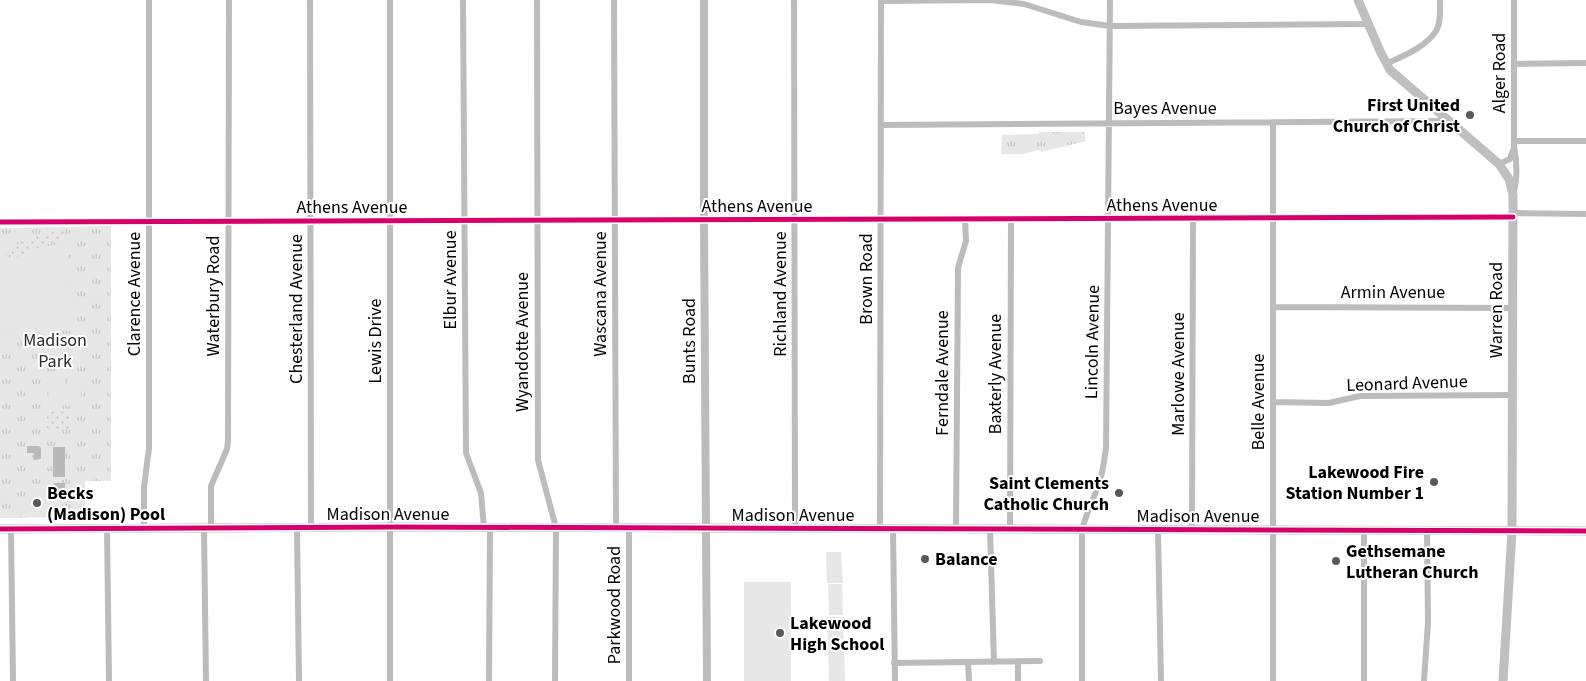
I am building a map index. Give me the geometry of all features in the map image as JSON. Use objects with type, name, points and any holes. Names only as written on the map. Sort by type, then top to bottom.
[{"type":"main road","name":"Warren Road","points":[[1358,0],[1386,64],[1395,76],[1499,164],[1510,179],[1513,195],[1512,531],[1503,681]]},
{"type":"main road","name":"Madison Avenue","points":[[0,529],[391,527],[1586,531]]},
{"type":"street","name":"Clarence Avenue","points":[[144,528],[144,487],[149,448],[149,0]]},
{"type":"street","name":"Waterbury Road","points":[[206,681],[207,528],[211,486],[227,449],[228,441],[229,0]]},
{"type":"street","name":"Chesterland Avenue","points":[[310,0],[311,528]]},
{"type":"street","name":"Lewis Drive","points":[[390,0],[390,681]]},
{"type":"street","name":"Elbur Avenue","points":[[463,0],[466,453],[481,493],[487,528],[489,681]]},
{"type":"street","name":"Wyandotte Avenue","points":[[537,0],[538,460],[556,528],[555,681]]},
{"type":"street","name":"Wascana Avenue","points":[[614,0],[616,528]]},
{"type":"street","name":"Bunts Road","points":[[704,0],[707,681]]},
{"type":"street","name":"Richland Avenue","points":[[794,0],[795,529]]},
{"type":"street","points":[[881,0],[990,0],[1024,4],[1081,22],[1110,26],[1369,24]]},
{"type":"street","name":"Brown Road","points":[[880,529],[881,0]]},
{"type":"street","name":"Lincoln Avenue","points":[[1082,681],[1082,530],[1087,510],[1101,477],[1106,448],[1110,0]]},
{"type":"street","points":[[1386,64],[1425,43],[1436,30],[1440,14],[1440,0]]},
{"type":"street","name":"Alger Road","points":[[1513,195],[1516,184],[1514,144],[1514,0]]},
{"type":"street","points":[[1514,64],[1586,64]]},
{"type":"street","name":"Bayes Avenue","points":[[881,125],[1449,121]]},
{"type":"street","name":"Belle Avenue","points":[[1272,681],[1273,122]]},
{"type":"street","points":[[1499,164],[1510,159],[1514,144],[1586,141]]},
{"type":"street","name":"Athens Avenue","points":[[0,222],[1273,218],[1586,214]]},
{"type":"street","name":"Marlowe Avenue","points":[[1192,530],[1193,218]]},
{"type":"street","name":"Ferndale Avenue","points":[[956,529],[958,268],[966,241],[965,219]]},
{"type":"street","name":"Baxterly Avenue","points":[[1010,529],[1011,219]]},
{"type":"street","name":"Armin Avenue","points":[[1273,307],[1512,308]]},
{"type":"street","name":"Leonard Avenue","points":[[1273,402],[1329,403],[1360,396],[1512,395]]},
{"type":"street","points":[[11,528],[13,681]]},
{"type":"street","points":[[107,528],[109,681]]},
{"type":"street","points":[[297,528],[299,681]]},
{"type":"street","name":"Parkwood Road","points":[[629,528],[629,681]]},
{"type":"street","points":[[893,529],[895,681]]},
{"type":"street","points":[[990,529],[994,662]]},
{"type":"street","points":[[1158,530],[1161,681]]},
{"type":"street","points":[[1364,531],[1364,681]]},
{"type":"street","points":[[1424,681],[1428,622],[1427,531]]},
{"type":"street","points":[[894,663],[1040,661]]},
{"type":"street","points":[[968,662],[969,681]]},
{"type":"street","points":[[1018,662],[1018,681]]},
{"type":"green space","points":[[1039,132],[1084,132],[1086,141],[1041,152],[1039,150],[1023,154],[1001,154],[1002,135],[1039,134]]},
{"type":"green space","name":"Madison Park","points":[[111,226],[111,481],[85,481],[85,517],[0,518],[0,228]]},
{"type":"green space","points":[[64,230],[65,241],[44,245],[15,258],[9,248],[40,234]]},
{"type":"green space","points":[[57,244],[64,244],[67,249],[75,327],[72,331],[0,334],[0,277],[13,264],[26,255]]},
{"type":"green space","points":[[0,249],[13,261],[0,276]]},
{"type":"green space","points":[[49,374],[65,375],[63,406],[48,406]]},
{"type":"green space","points":[[68,376],[82,376],[81,406],[66,406]]},
{"type":"green space","points":[[47,411],[69,413],[69,429],[47,428]]},
{"type":"green space","points":[[826,552],[841,552],[843,583],[827,583]]},
{"type":"green space","points":[[744,582],[791,582],[791,681],[744,681]]},
{"type":"green space","points":[[828,584],[842,584],[843,615],[829,615]]},
{"type":"green space","points":[[827,617],[843,617],[845,681],[829,681]]},
{"type":"shaded area","points":[[27,446],[39,446],[41,448],[41,459],[34,460],[34,453],[27,453]]},
{"type":"shaded area","points":[[53,447],[65,447],[65,477],[53,477]]},
{"type":"shaded area","points":[[54,483],[65,483],[65,494],[53,494]]},
{"type":"cycle path","points":[[0,222],[1513,217]]},
{"type":"cycle path","points":[[0,529],[397,527],[1586,531]]},
{"type":"place","name":"First United Church of Christ","points":[[1470,115]]},
{"type":"place","name":"Lakewood Fire Station Number 1","points":[[1434,482]]},
{"type":"place","name":"Saint Clements Catholic Church","points":[[1119,493]]},
{"type":"place","name":"Becks (Madison) Pool","points":[[37,503]]},
{"type":"place","name":"Balance","points":[[925,559]]},
{"type":"place","name":"Gethsemane Lutheran Church","points":[[1336,561]]},
{"type":"place","name":"Lakewood High School","points":[[780,633]]}]
